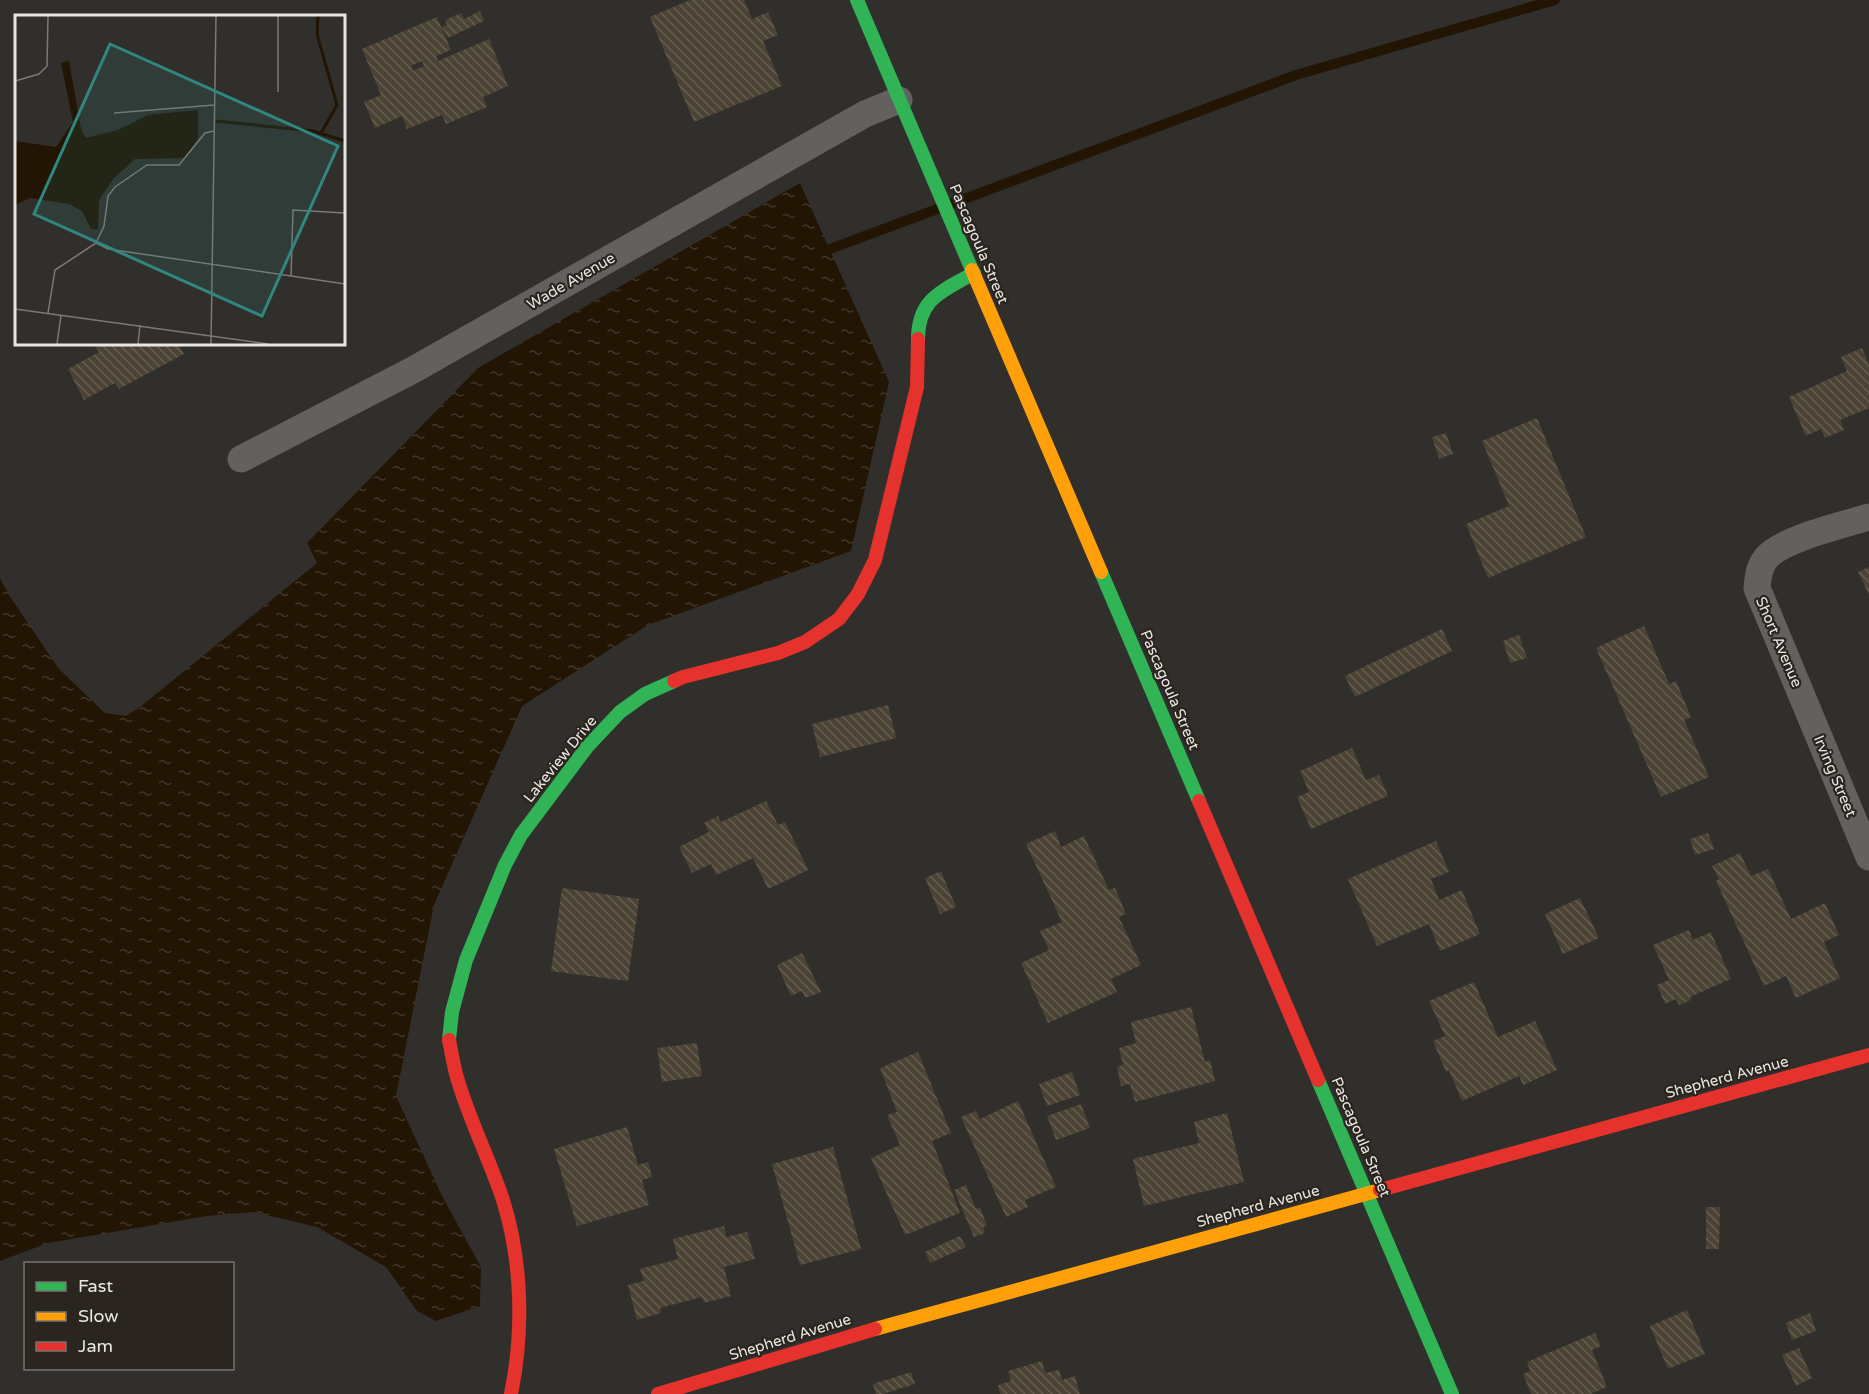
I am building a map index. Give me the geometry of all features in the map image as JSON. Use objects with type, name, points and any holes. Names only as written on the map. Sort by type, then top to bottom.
[{"type":"street","name":"Pascagoula Street","points":[[857,0],[1452,1394]]},
{"type":"street","name":"Wade Avenue","points":[[241,459],[414,370],[865,114],[899,100]]},
{"type":"street","name":"Lakeview Drive","points":[[512,1394],[517,1364],[520,1314],[516,1263],[503,1201],[458,1083],[449,1040],[452,1012],[466,960],[505,865],[521,835],[587,747],[620,712],[645,694],[683,677],[778,653],[806,642],[839,619],[858,594],[875,560],[917,387],[918,324],[922,312],[935,296],[974,273]]},
{"type":"street","name":"Short Avenue","points":[[1801,695],[1757,588],[1759,571],[1766,558],[1776,551],[1801,539],[1869,517]]},
{"type":"street","name":"Irving Street","points":[[1801,695],[1869,857]]},
{"type":"street","name":"Shepherd Avenue","points":[[658,1394],[810,1347],[1869,1055]]},
{"type":"water","points":[[800,183],[889,382],[851,551],[648,625],[522,706],[434,905],[396,1096],[442,1196],[481,1267],[480,1306],[436,1321],[417,1311],[386,1267],[317,1227],[253,1212],[207,1216],[48,1243],[0,1261],[0,578],[59,669],[105,713],[126,716],[317,563],[307,543],[478,368]]},
{"type":"building","points":[[690,0],[744,0],[752,19],[768,12],[778,35],[763,41],[782,86],[694,122],[650,17]]},
{"type":"building","points":[[480,11],[484,21],[448,38],[442,27],[447,25],[445,20],[461,13],[464,19]]},
{"type":"building","points":[[437,17],[451,50],[436,56],[438,61],[489,39],[508,86],[483,97],[487,107],[446,124],[442,115],[407,129],[402,116],[375,128],[364,102],[381,95],[362,49]],"holes":[[[422,61],[424,66],[413,71],[411,66]]]},
{"type":"building","points":[[95,345],[179,345],[184,354],[119,389],[115,383],[84,400],[68,369],[99,352]]},
{"type":"building","points":[[1862,348],[1869,365],[1869,408],[1840,420],[1844,430],[1825,438],[1821,429],[1806,436],[1789,397],[1847,371],[1841,357]]},
{"type":"building","points":[[1537,418],[1586,537],[1488,578],[1466,524],[1509,506],[1482,441]]},
{"type":"building","points":[[1446,433],[1453,454],[1439,459],[1432,437]]},
{"type":"building","points":[[1869,567],[1869,595],[1858,572]]},
{"type":"building","points":[[1644,626],[1669,684],[1676,681],[1691,717],[1684,720],[1709,777],[1661,797],[1596,648]]},
{"type":"building","points":[[1442,629],[1452,651],[1355,697],[1345,676]]},
{"type":"building","points":[[1519,635],[1527,658],[1510,663],[1503,641]]},
{"type":"building","points":[[888,705],[896,738],[820,757],[812,724]]},
{"type":"building","points":[[1352,748],[1366,780],[1379,775],[1388,796],[1311,829],[1297,797],[1309,792],[1300,771]]},
{"type":"building","points":[[766,801],[778,825],[785,822],[808,870],[768,889],[753,858],[716,875],[711,864],[692,873],[679,847],[709,832],[704,823],[718,816],[721,822]]},
{"type":"building","points":[[1055,831],[1061,847],[1084,836],[1109,890],[1115,888],[1126,914],[1119,917],[1141,965],[1111,979],[1117,992],[1048,1023],[1021,963],[1049,950],[1040,931],[1062,922],[1026,844]]},
{"type":"building","points":[[1708,833],[1714,849],[1695,855],[1690,839]]},
{"type":"building","points":[[1436,841],[1449,872],[1431,879],[1439,900],[1462,890],[1480,934],[1440,951],[1429,924],[1377,946],[1348,879]]},
{"type":"building","points":[[1740,853],[1751,876],[1768,869],[1791,919],[1825,903],[1839,935],[1824,942],[1840,978],[1796,998],[1786,976],[1764,986],[1716,881],[1719,879],[1712,866]]},
{"type":"building","points":[[941,871],[956,907],[940,914],[925,878]]},
{"type":"building","points":[[562,888],[639,899],[628,981],[551,971]]},
{"type":"building","points":[[1580,898],[1599,938],[1563,954],[1545,914]]},
{"type":"building","points":[[1689,930],[1693,940],[1711,932],[1731,979],[1690,997],[1691,1000],[1679,1005],[1676,999],[1665,1004],[1657,985],[1669,980],[1653,945]]},
{"type":"building","points":[[802,953],[821,992],[805,998],[802,991],[791,996],[777,965]]},
{"type":"building","points":[[1474,982],[1498,1037],[1535,1021],[1557,1070],[1523,1085],[1519,1076],[1462,1101],[1433,1041],[1445,1036],[1429,1001]]},
{"type":"building","points":[[1191,1007],[1205,1062],[1210,1060],[1215,1081],[1135,1102],[1130,1084],[1121,1086],[1117,1067],[1123,1065],[1119,1048],[1136,1043],[1131,1022]]},
{"type":"building","points":[[697,1043],[702,1076],[662,1082],[657,1048]]},
{"type":"building","points":[[918,1052],[951,1133],[932,1141],[960,1213],[905,1235],[871,1158],[900,1145],[887,1115],[897,1112],[880,1068]]},
{"type":"building","points":[[1072,1072],[1080,1095],[1047,1106],[1039,1084]]},
{"type":"building","points":[[1018,1101],[1056,1187],[1025,1200],[1028,1207],[1006,1217],[961,1117],[976,1111],[980,1119]]},
{"type":"building","points":[[1081,1104],[1090,1128],[1056,1140],[1047,1116]]},
{"type":"building","points":[[1227,1113],[1244,1182],[1144,1206],[1133,1159],[1199,1143],[1194,1122]]},
{"type":"building","points":[[627,1127],[638,1165],[648,1162],[652,1177],[642,1180],[649,1205],[577,1226],[554,1149]]},
{"type":"building","points":[[833,1147],[861,1249],[800,1265],[772,1164]]},
{"type":"building","points":[[966,1185],[976,1209],[980,1207],[987,1226],[983,1227],[985,1233],[974,1237],[954,1190]]},
{"type":"building","points":[[1706,1207],[1720,1207],[1719,1249],[1706,1249]]},
{"type":"building","points":[[724,1226],[726,1237],[747,1232],[755,1259],[724,1267],[731,1296],[704,1303],[702,1297],[660,1308],[661,1313],[637,1320],[628,1285],[644,1281],[640,1269],[678,1259],[673,1239]]},
{"type":"building","points":[[960,1236],[966,1247],[930,1263],[925,1252]]},
{"type":"building","points":[[1687,1310],[1705,1354],[1668,1369],[1650,1326]]},
{"type":"building","points":[[1810,1313],[1816,1331],[1792,1340],[1786,1323]]},
{"type":"building","points":[[1595,1333],[1601,1346],[1592,1350],[1607,1387],[1590,1394],[1531,1394],[1523,1374],[1530,1371],[1527,1362]]},
{"type":"building","points":[[1799,1348],[1812,1378],[1796,1386],[1782,1355]]},
{"type":"building","points":[[1042,1361],[1045,1373],[1059,1370],[1062,1380],[1075,1376],[1080,1394],[1000,1394],[998,1385],[1011,1381],[1008,1371]]},
{"type":"building","points":[[911,1372],[915,1384],[876,1394],[873,1384]]},
{"type":"waterway","points":[[830,249],[1296,75],[1555,0]]},
{"type":"traffic: fast","points":[[857,0],[972,270]]},
{"type":"traffic: fast","points":[[918,339],[922,314],[934,297],[974,273]]},
{"type":"traffic: fast","points":[[1101,572],[1199,801]]},
{"type":"traffic: fast","points":[[449,1040],[452,1012],[466,960],[505,865],[521,835],[587,747],[620,712],[645,694],[674,681]]},
{"type":"traffic: fast","points":[[1318,1080],[1452,1394]]},
{"type":"traffic: slow","points":[[972,270],[1101,572]]},
{"type":"traffic: slow","points":[[875,1329],[1380,1190]]},
{"type":"traffic: jam","points":[[674,681],[778,653],[805,642],[839,619],[858,594],[875,560],[917,387],[918,339]]},
{"type":"traffic: jam","points":[[1199,801],[1318,1080]]},
{"type":"traffic: jam","points":[[449,1040],[457,1079],[503,1200],[514,1247],[519,1321],[511,1394]]},
{"type":"traffic: jam","points":[[1380,1190],[1869,1055]]},
{"type":"traffic: jam","points":[[658,1394],[875,1329]]}]
